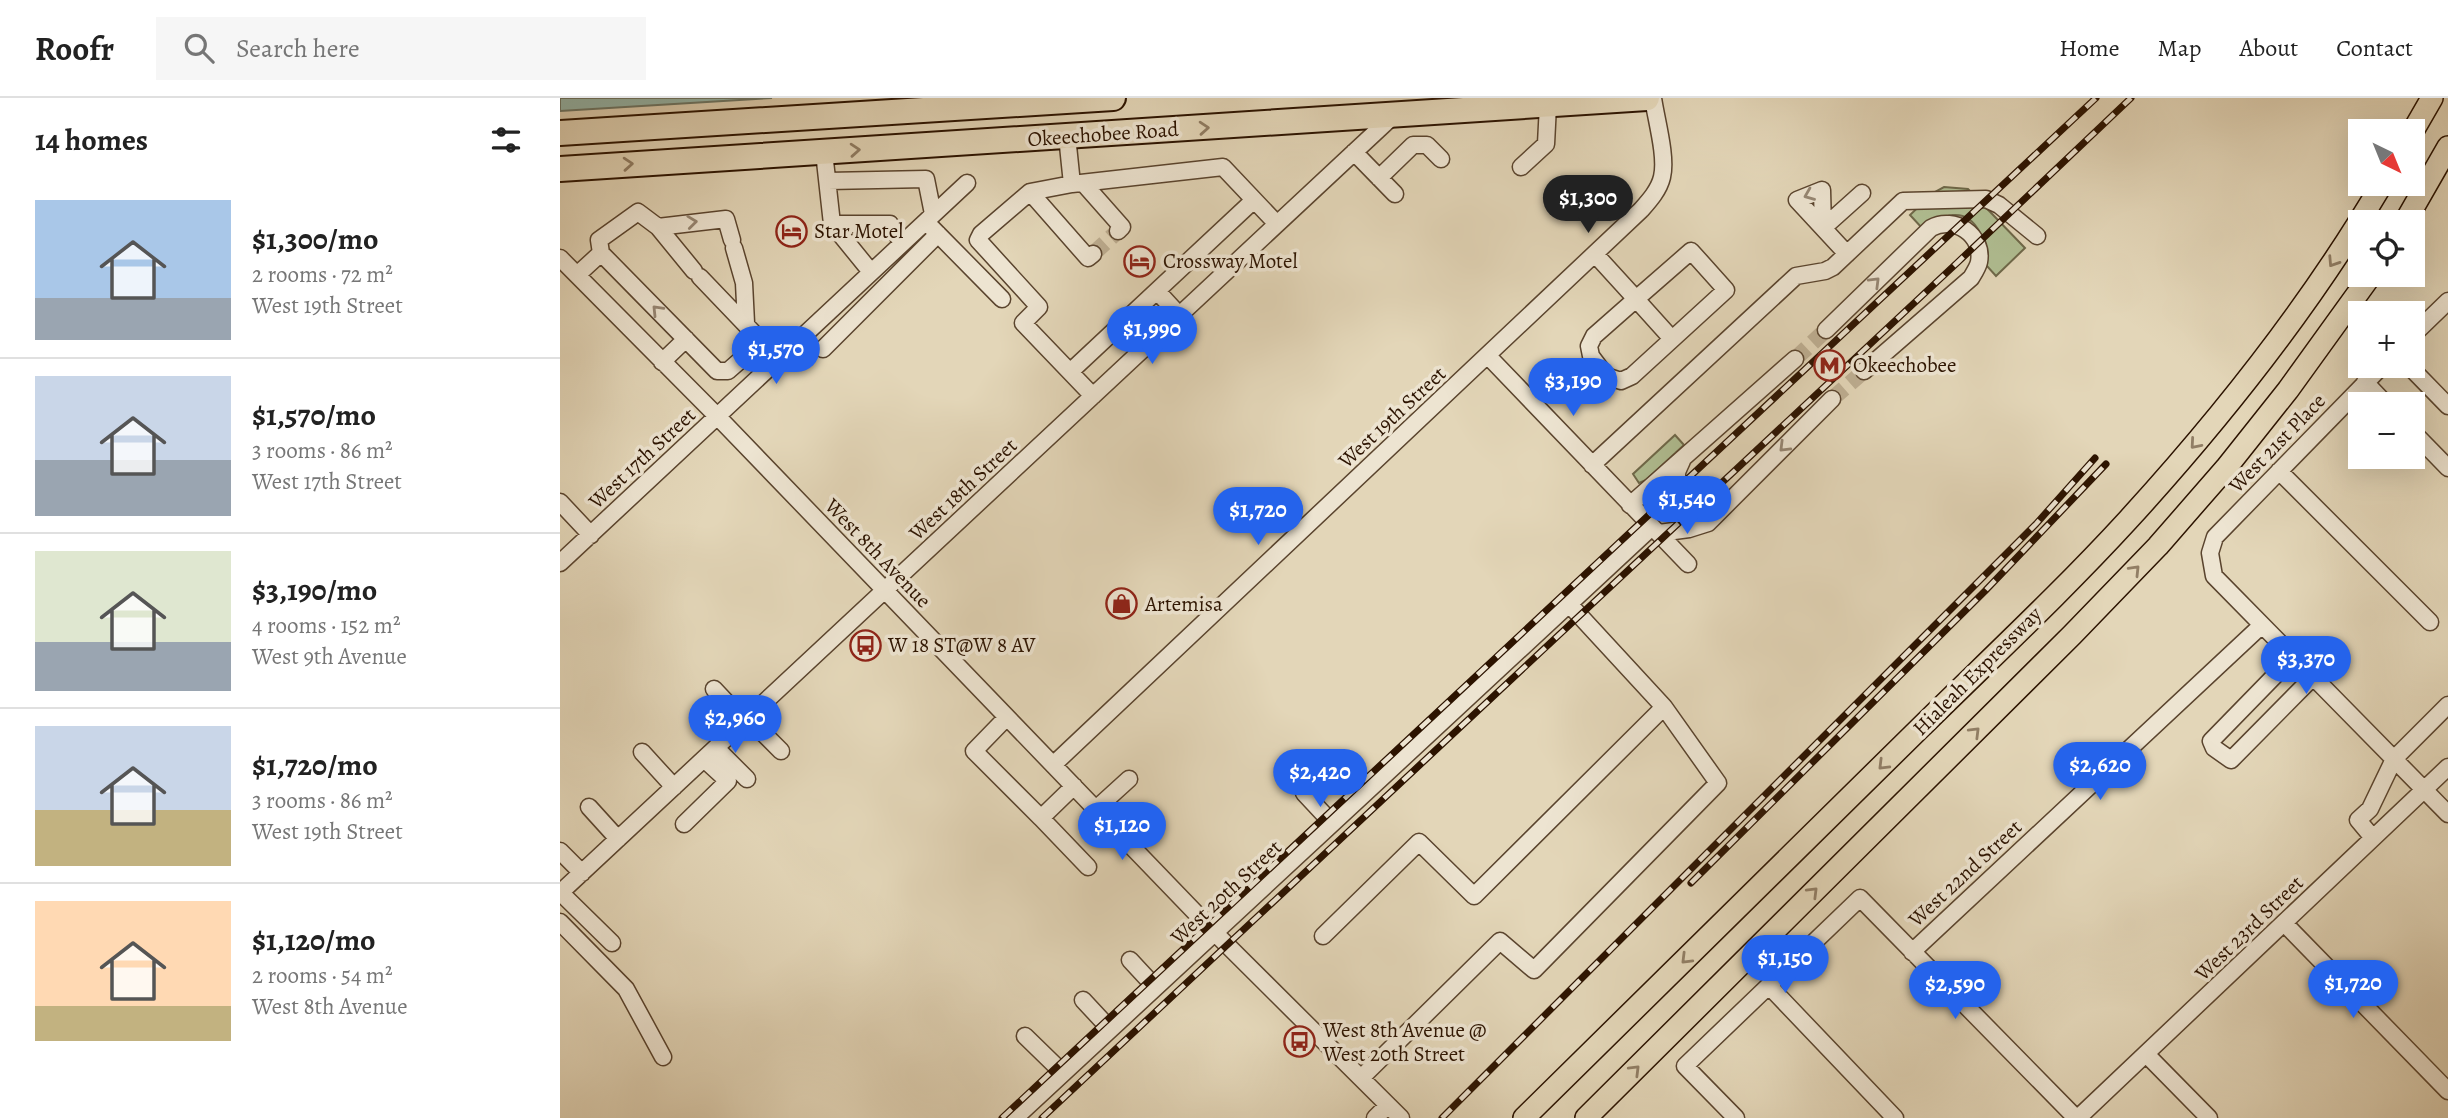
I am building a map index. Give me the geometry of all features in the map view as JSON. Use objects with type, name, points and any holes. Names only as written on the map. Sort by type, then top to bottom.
[{"type":"highway","name":"Okeechobee Road","points":[[560,134],[1113,98]]},
{"type":"highway","name":"Okeechobee Road","points":[[560,169],[1647,98]]},
{"type":"main road","points":[[2411,210],[2448,147]]},
{"type":"main road","name":"Hialeah Expressway","points":[[1524,1118],[2127,522],[2200,439],[2266,355],[2319,284],[2374,196]]},
{"type":"main road","name":"Hialeah Expressway","points":[[1586,1118],[2158,546],[2226,468],[2288,390],[2362,287]]},
{"type":"street","name":"West 19th Street","points":[[1053,765],[1488,356],[1653,196],[1662,176],[1653,98]]},
{"type":"street","points":[[1521,167],[1546,144],[1549,105]]},
{"type":"street","name":"West 18th Street","points":[[560,893],[1394,115]]},
{"type":"street","points":[[1067,136],[1078,184],[1122,228],[1118,231]]},
{"type":"street","points":[[1379,178],[1413,145],[1427,145],[1441,159]]},
{"type":"street","points":[[824,152],[832,224],[871,272]]},
{"type":"street","points":[[1354,152],[1395,194]]},
{"type":"street","points":[[1093,396],[1023,323],[1039,307],[978,240],[981,234],[1030,192],[1223,167],[1277,224]]},
{"type":"street","points":[[828,181],[926,179],[929,218],[938,234],[1002,299]]},
{"type":"street","name":"West 17th Street","points":[[562,558],[591,535],[967,183]]},
{"type":"street","points":[[1030,192],[1088,258],[1093,254]]},
{"type":"street","points":[[1847,254],[1823,228],[1862,193]]},
{"type":"street","points":[[1592,465],[1796,276],[1833,267],[1903,201],[1986,199],[1999,205],[2037,236]]},
{"type":"street","points":[[1070,372],[1254,200]]},
{"type":"street","points":[[762,341],[723,373],[717,371],[601,253],[599,240],[638,212],[658,227],[697,274],[779,358]]},
{"type":"street","points":[[658,227],[726,219],[744,282],[746,323]]},
{"type":"street","points":[[1826,330],[1931,228],[1947,223],[1966,229],[1976,240],[1979,262],[1971,278],[1864,371]]},
{"type":"street","points":[[832,224],[890,224],[902,243]]},
{"type":"street","points":[[822,349],[938,234]]},
{"type":"street","points":[[1691,251],[1726,290],[1632,376],[1620,381],[1606,376],[1591,356],[1589,346],[1594,336],[1636,299],[1691,251]]},
{"type":"street","points":[[577,275],[601,253]]},
{"type":"street","points":[[1595,254],[1672,339]]},
{"type":"street","name":"West 8th Avenue","points":[[560,258],[717,416],[1214,932],[1401,1118]]},
{"type":"street","points":[[1157,291],[1180,315]]},
{"type":"street","points":[[2425,323],[2448,301]]},
{"type":"street","points":[[662,362],[686,339]]},
{"type":"street","points":[[1488,356],[1688,564]]},
{"type":"street","points":[[1630,505],[1795,359]]},
{"type":"street","name":"West 21st Place","points":[[2262,625],[2214,576],[2210,553],[2215,537],[2369,378]]},
{"type":"street","points":[[2421,378],[2448,406]]},
{"type":"street","points":[[2365,382],[2375,392]]},
{"type":"street","points":[[1655,530],[1689,528],[1708,523],[1832,399]]},
{"type":"street","points":[[2425,444],[2448,468]]},
{"type":"street","points":[[1684,455],[1677,474],[1682,491],[1693,503],[1706,507],[1723,507]]},
{"type":"street","points":[[2279,471],[2430,622]]},
{"type":"street","points":[[560,502],[591,535]]},
{"type":"street","name":"West 20th Street","points":[[1015,1118],[1569,604],[1655,530]]},
{"type":"street","points":[[1361,1078],[1500,942],[1534,970],[1718,783],[1664,707],[1569,604]]},
{"type":"street","points":[[2262,625],[2448,814]]},
{"type":"street","name":"West 22nd Street","points":[[1912,951],[2262,625]]},
{"type":"street","points":[[2293,657],[2211,741],[2214,748],[2231,761],[2313,677]]},
{"type":"street","points":[[714,688],[781,751]]},
{"type":"street","points":[[2373,838],[2358,820],[2370,809],[2394,759],[2448,705]]},
{"type":"street","points":[[1323,936],[1419,842],[1474,897],[1664,707]]},
{"type":"street","points":[[1007,717],[974,751],[1088,867]]},
{"type":"street","points":[[642,752],[674,787]]},
{"type":"street","points":[[710,753],[747,779]]},
{"type":"street","points":[[684,824],[728,781],[710,753]]},
{"type":"street","name":"West 23rd Street","points":[[2077,1118],[2448,767]]},
{"type":"street","points":[[1096,809],[1129,779]]},
{"type":"street","points":[[1041,818],[1074,786]]},
{"type":"street","points":[[1304,793],[1332,823]]},
{"type":"street","points":[[589,807],[618,839]]},
{"type":"street","points":[[560,851],[582,873]]},
{"type":"street","points":[[560,893],[611,943]]},
{"type":"street","points":[[1736,1118],[1685,1066],[1860,898],[2077,1118]]},
{"type":"street","points":[[560,922],[626,989],[663,1057]]},
{"type":"street","points":[[2284,923],[2448,1091]]},
{"type":"street","points":[[1130,960],[1156,986]]},
{"type":"street","points":[[1769,986],[1895,1118]]},
{"type":"street","points":[[1083,1000],[1110,1029]]},
{"type":"street","points":[[1025,1036],[1063,1073]]},
{"type":"street","points":[[2146,1054],[2209,1118]]},
{"type":"street","points":[[1375,1118],[1388,1105]]},
{"type":"green space","points":[[1944,187],[1968,189],[2025,248],[1996,276],[1986,265],[1980,232],[1969,219],[1953,215],[1922,228],[1910,215],[1933,193]]},
{"type":"green space","points":[[1675,435],[1684,445],[1646,480],[1639,483],[1633,474]]},
{"type":"green space","points":[[1669,478],[1699,513],[1699,518],[1687,522],[1671,515],[1663,507],[1659,491]]},
{"type":"water","points":[[560,98],[772,98],[560,111]]},
{"type":"tunnel","points":[[1093,254],[1118,231]]},
{"type":"tunnel","points":[[1795,359],[1826,330]]},
{"type":"tunnel","points":[[1832,399],[1864,371]]},
{"type":"railway","points":[[1002,1118],[2096,98]]},
{"type":"railway","points":[[1042,1118],[2131,98]]},
{"type":"railway","points":[[1442,1118],[2036,524],[2095,458]]},
{"type":"railway","points":[[1691,883],[1985,591],[2106,464]]},
{"type":"place","name":"Star Motel","points":[[791,231]]},
{"type":"place","name":"Crossway Motel","points":[[1140,261]]},
{"type":"place","name":"Okeechobee","points":[[1830,365]]},
{"type":"place","name":"Artemisa","points":[[1122,604]]},
{"type":"place","name":"W 18 ST@W 8 AV","points":[[865,645]]},
{"type":"place","name":"West 8th Avenue @ West 20th Street","points":[[1300,1042]]}]
